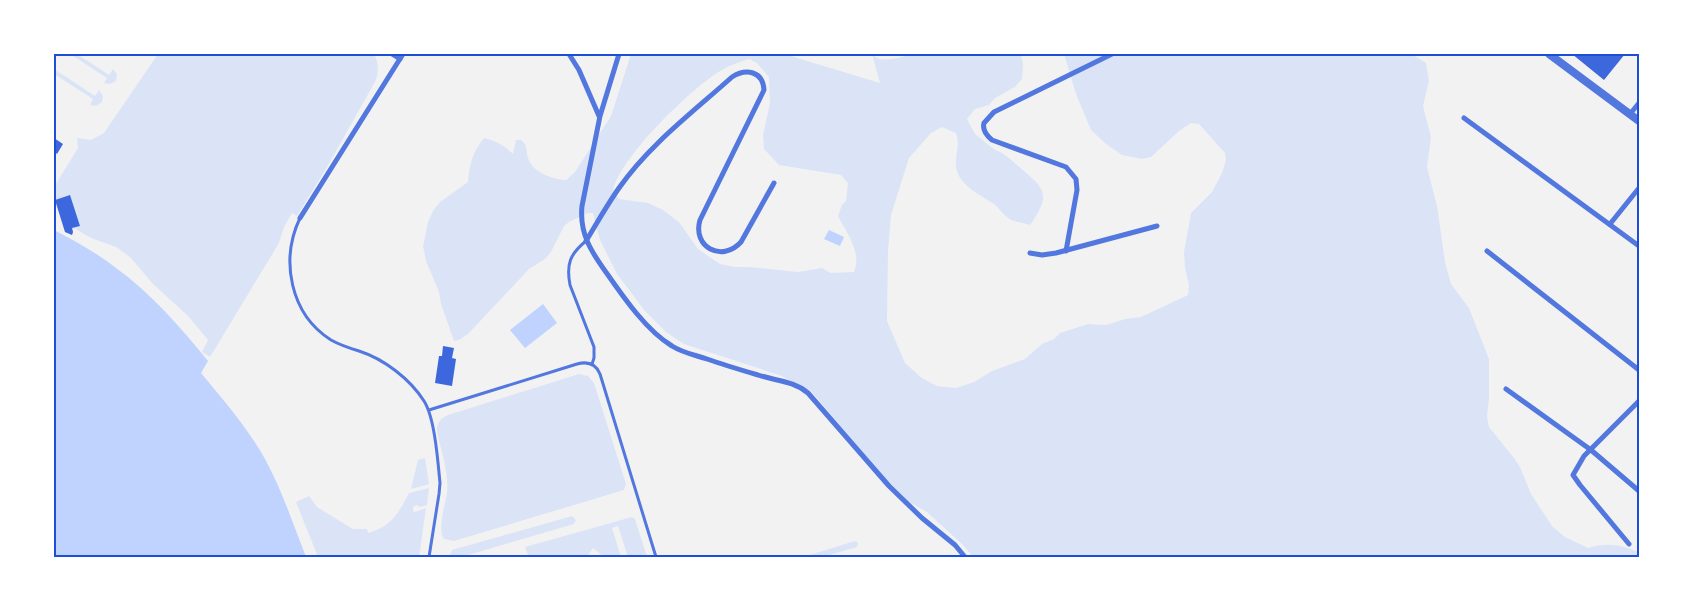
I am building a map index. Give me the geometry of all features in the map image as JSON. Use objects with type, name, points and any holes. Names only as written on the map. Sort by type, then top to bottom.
[{"type":"street","points":[[300,218],[401,56],[392,54]]},
{"type":"street","points":[[569,54],[579,70],[600,116]]},
{"type":"street","points":[[619,54],[600,116],[581,215],[582,230],[593,253],[627,302],[665,341],[685,353],[765,377],[792,383],[804,389],[889,486],[922,518],[960,550],[965,557]]},
{"type":"street","points":[[1066,251],[1078,190],[1074,174],[1062,164],[992,140],[987,136],[983,126],[986,119],[994,112],[1112,54]]},
{"type":"street","points":[[1549,54],[1639,121]]},
{"type":"street","points":[[586,241],[619,188],[640,162],[670,132],[741,72],[750,72],[759,77],[762,80],[764,90],[700,220],[699,236],[705,246],[721,252],[737,246],[774,182]]},
{"type":"street","points":[[1630,114],[1639,103]]},
{"type":"street","points":[[1464,118],[1639,246]]},
{"type":"street","points":[[1610,224],[1639,188]]},
{"type":"street","points":[[1030,253],[1049,254],[1066,251],[1157,226]]},
{"type":"street","points":[[1487,251],[1639,370]]},
{"type":"street","points":[[1506,389],[1591,450],[1639,491]]},
{"type":"street","points":[[1629,544],[1573,475],[1580,461],[1639,401]]},
{"type":"lane","points":[[300,218],[290,246],[289,268],[294,288],[305,313],[317,329],[332,341],[368,355],[399,374],[418,393],[429,410],[440,483],[429,557]]},
{"type":"lane","points":[[586,241],[572,254],[568,278],[594,347],[595,352],[592,364]]},
{"type":"lane","points":[[429,410],[577,364],[592,364],[600,374],[656,557]]},
{"type":"shaded area","points":[[929,53],[1021,54],[1023,65],[1022,79],[1015,87],[995,98],[989,105],[975,109],[967,119],[975,134],[1010,159],[1039,186],[1043,198],[1037,214],[1030,225],[1006,217],[994,204],[972,190],[963,181],[959,176],[956,166],[958,143],[956,133],[942,127],[931,133],[909,158],[891,215],[888,252],[887,321],[905,363],[922,378],[937,386],[956,388],[974,382],[992,371],[1025,359],[1042,344],[1054,339],[1060,333],[1088,324],[1106,325],[1125,319],[1141,317],[1188,295],[1189,285],[1184,252],[1191,213],[1212,192],[1222,173],[1226,160],[1225,153],[1199,124],[1191,123],[1179,131],[1151,157],[1142,159],[1122,155],[1091,130],[1076,94],[1064,54],[1413,55],[1426,63],[1429,81],[1423,106],[1431,137],[1427,167],[1437,206],[1445,262],[1451,284],[1469,308],[1489,359],[1487,416],[1489,427],[1520,467],[1531,494],[1552,526],[1565,537],[1588,548],[1601,545],[1620,546],[1639,552],[1639,557],[973,557],[963,545],[927,512],[900,497],[810,390],[779,375],[684,344],[666,332],[645,311],[617,274],[600,240],[593,213],[588,213],[564,226],[551,252],[545,259],[529,269],[468,334],[454,341],[441,304],[439,292],[426,261],[423,246],[428,222],[433,211],[440,202],[468,182],[472,158],[480,143],[484,138],[488,139],[503,146],[513,154],[516,140],[521,140],[525,144],[528,158],[534,168],[549,177],[566,180],[575,172],[611,116],[631,54],[784,54],[880,83],[872,54],[887,60]],"holes":[[[749,59],[757,63],[769,77],[770,103],[763,135],[764,149],[779,165],[841,175],[848,183],[846,201],[842,205],[838,216],[855,250],[856,265],[854,272],[831,273],[822,268],[798,272],[720,264],[698,249],[679,222],[663,210],[648,203],[619,199],[613,190],[628,160],[656,127],[687,97],[726,67]]]},
{"type":"shaded area","points":[[70,54],[77,54],[109,75],[113,69],[117,74],[116,81],[110,84],[104,83],[107,78]]},
{"type":"shaded area","points":[[158,54],[374,54],[378,64],[375,82],[327,167],[297,216],[292,213],[284,227],[279,243],[210,357],[202,352],[208,340],[188,316],[153,284],[130,257],[116,247],[91,238],[74,228],[72,229],[72,235],[65,232],[54,196],[54,187],[78,148],[77,138],[91,140],[104,133]]},
{"type":"shaded area","points":[[54,69],[95,96],[99,90],[103,96],[102,102],[96,106],[90,105],[93,99],[54,74]]},
{"type":"shaded area","points":[[579,374],[588,376],[594,383],[626,484],[624,490],[454,541],[444,539],[441,524],[447,485],[446,470],[437,431],[438,423],[441,419],[448,415]]},
{"type":"shaded area","points":[[425,458],[429,484],[411,489],[418,460]]},
{"type":"shaded area","points":[[429,488],[427,505],[420,507],[416,505],[413,507],[415,512],[426,508],[419,557],[318,557],[296,502],[309,496],[317,507],[353,529],[367,529],[368,533],[389,523],[409,493]]},
{"type":"shaded area","points":[[572,516],[576,520],[574,524],[461,557],[451,557],[450,555],[452,550]]},
{"type":"shaded area","points":[[632,517],[635,519],[647,557],[628,557],[618,526],[612,528],[621,557],[604,557],[593,548],[587,557],[529,557],[525,547]]},
{"type":"shaded area","points":[[855,541],[858,543],[857,547],[822,557],[803,557]]},
{"type":"water","points":[[54,230],[94,252],[142,289],[208,361],[201,373],[243,425],[265,459],[282,495],[306,557],[54,557]]},
{"type":"water","points":[[829,230],[844,237],[840,246],[824,239]]},
{"type":"water","points":[[543,304],[557,323],[525,348],[510,330]]},
{"type":"building","points":[[1572,54],[1625,54],[1604,80]]},
{"type":"building","points":[[54,138],[63,144],[57,154],[55,152],[54,155]]},
{"type":"building","points":[[70,195],[80,226],[72,228],[72,235],[65,232],[55,200]]},
{"type":"building","points":[[443,346],[454,348],[452,358],[456,359],[452,386],[435,383],[439,356],[442,356]]}]
